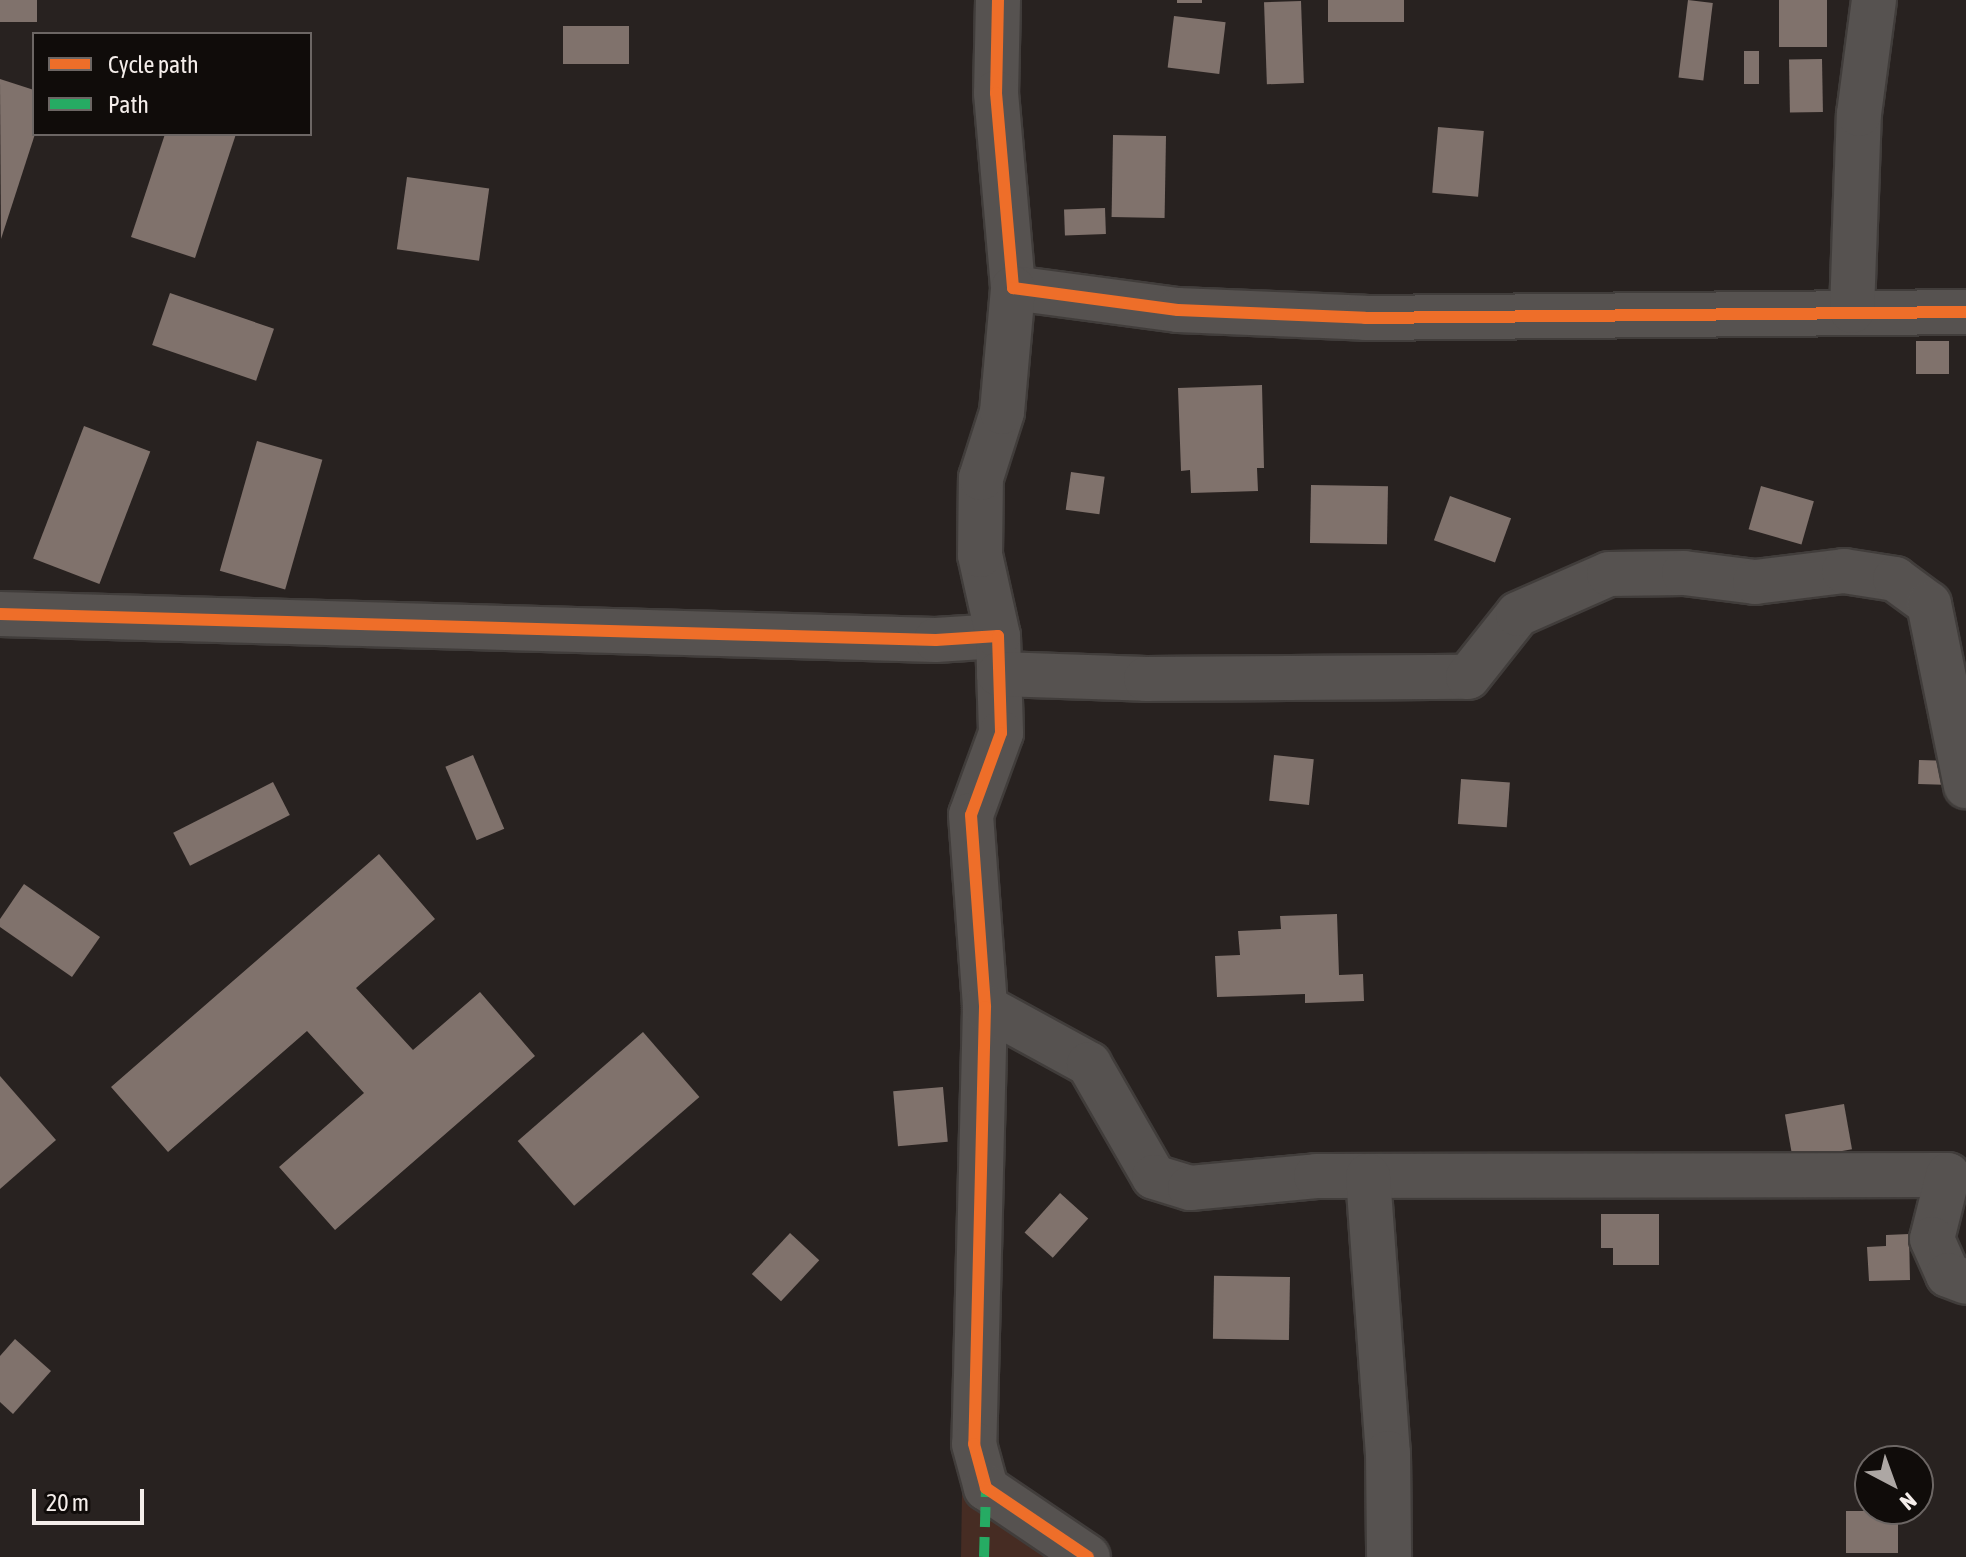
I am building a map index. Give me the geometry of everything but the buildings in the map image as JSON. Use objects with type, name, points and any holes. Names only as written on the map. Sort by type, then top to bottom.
[{"type":"street","points":[[998,0],[996,93],[1013,288],[1002,412],[981,478],[980,555],[999,655],[1001,733],[971,815],[985,1007],[974,1444],[986,1488],[1088,1557]]},
{"type":"street","points":[[1852,311],[1859,114],[1874,0]]},
{"type":"street","points":[[1013,288],[1178,310],[1365,318],[1644,318],[1852,311],[1966,312]]},
{"type":"street","points":[[0,614],[936,640],[999,655],[1146,679],[1468,677],[1518,614],[1609,574],[1684,573],[1755,582],[1844,571],[1895,579],[1929,604],[1966,786]]},
{"type":"street","points":[[985,1007],[1089,1064],[1154,1177],[1190,1188],[1368,1176],[1957,1167],[1932,1239],[1948,1275],[1966,1282]]},
{"type":"street","points":[[1368,1176],[1388,1453],[1389,1557]]},
{"type":"shaded area","points":[[962,1493],[1059,1557],[961,1557]]},
{"type":"marked path","points":[[984,1557],[986,1488]]},
{"type":"cycle path","points":[[998,0],[996,93],[1013,288],[1178,310],[1365,318],[1966,312]]},
{"type":"cycle path","points":[[0,614],[936,640],[998,636],[1001,733],[971,815],[985,1007],[974,1444],[986,1488],[1088,1557]]}]
